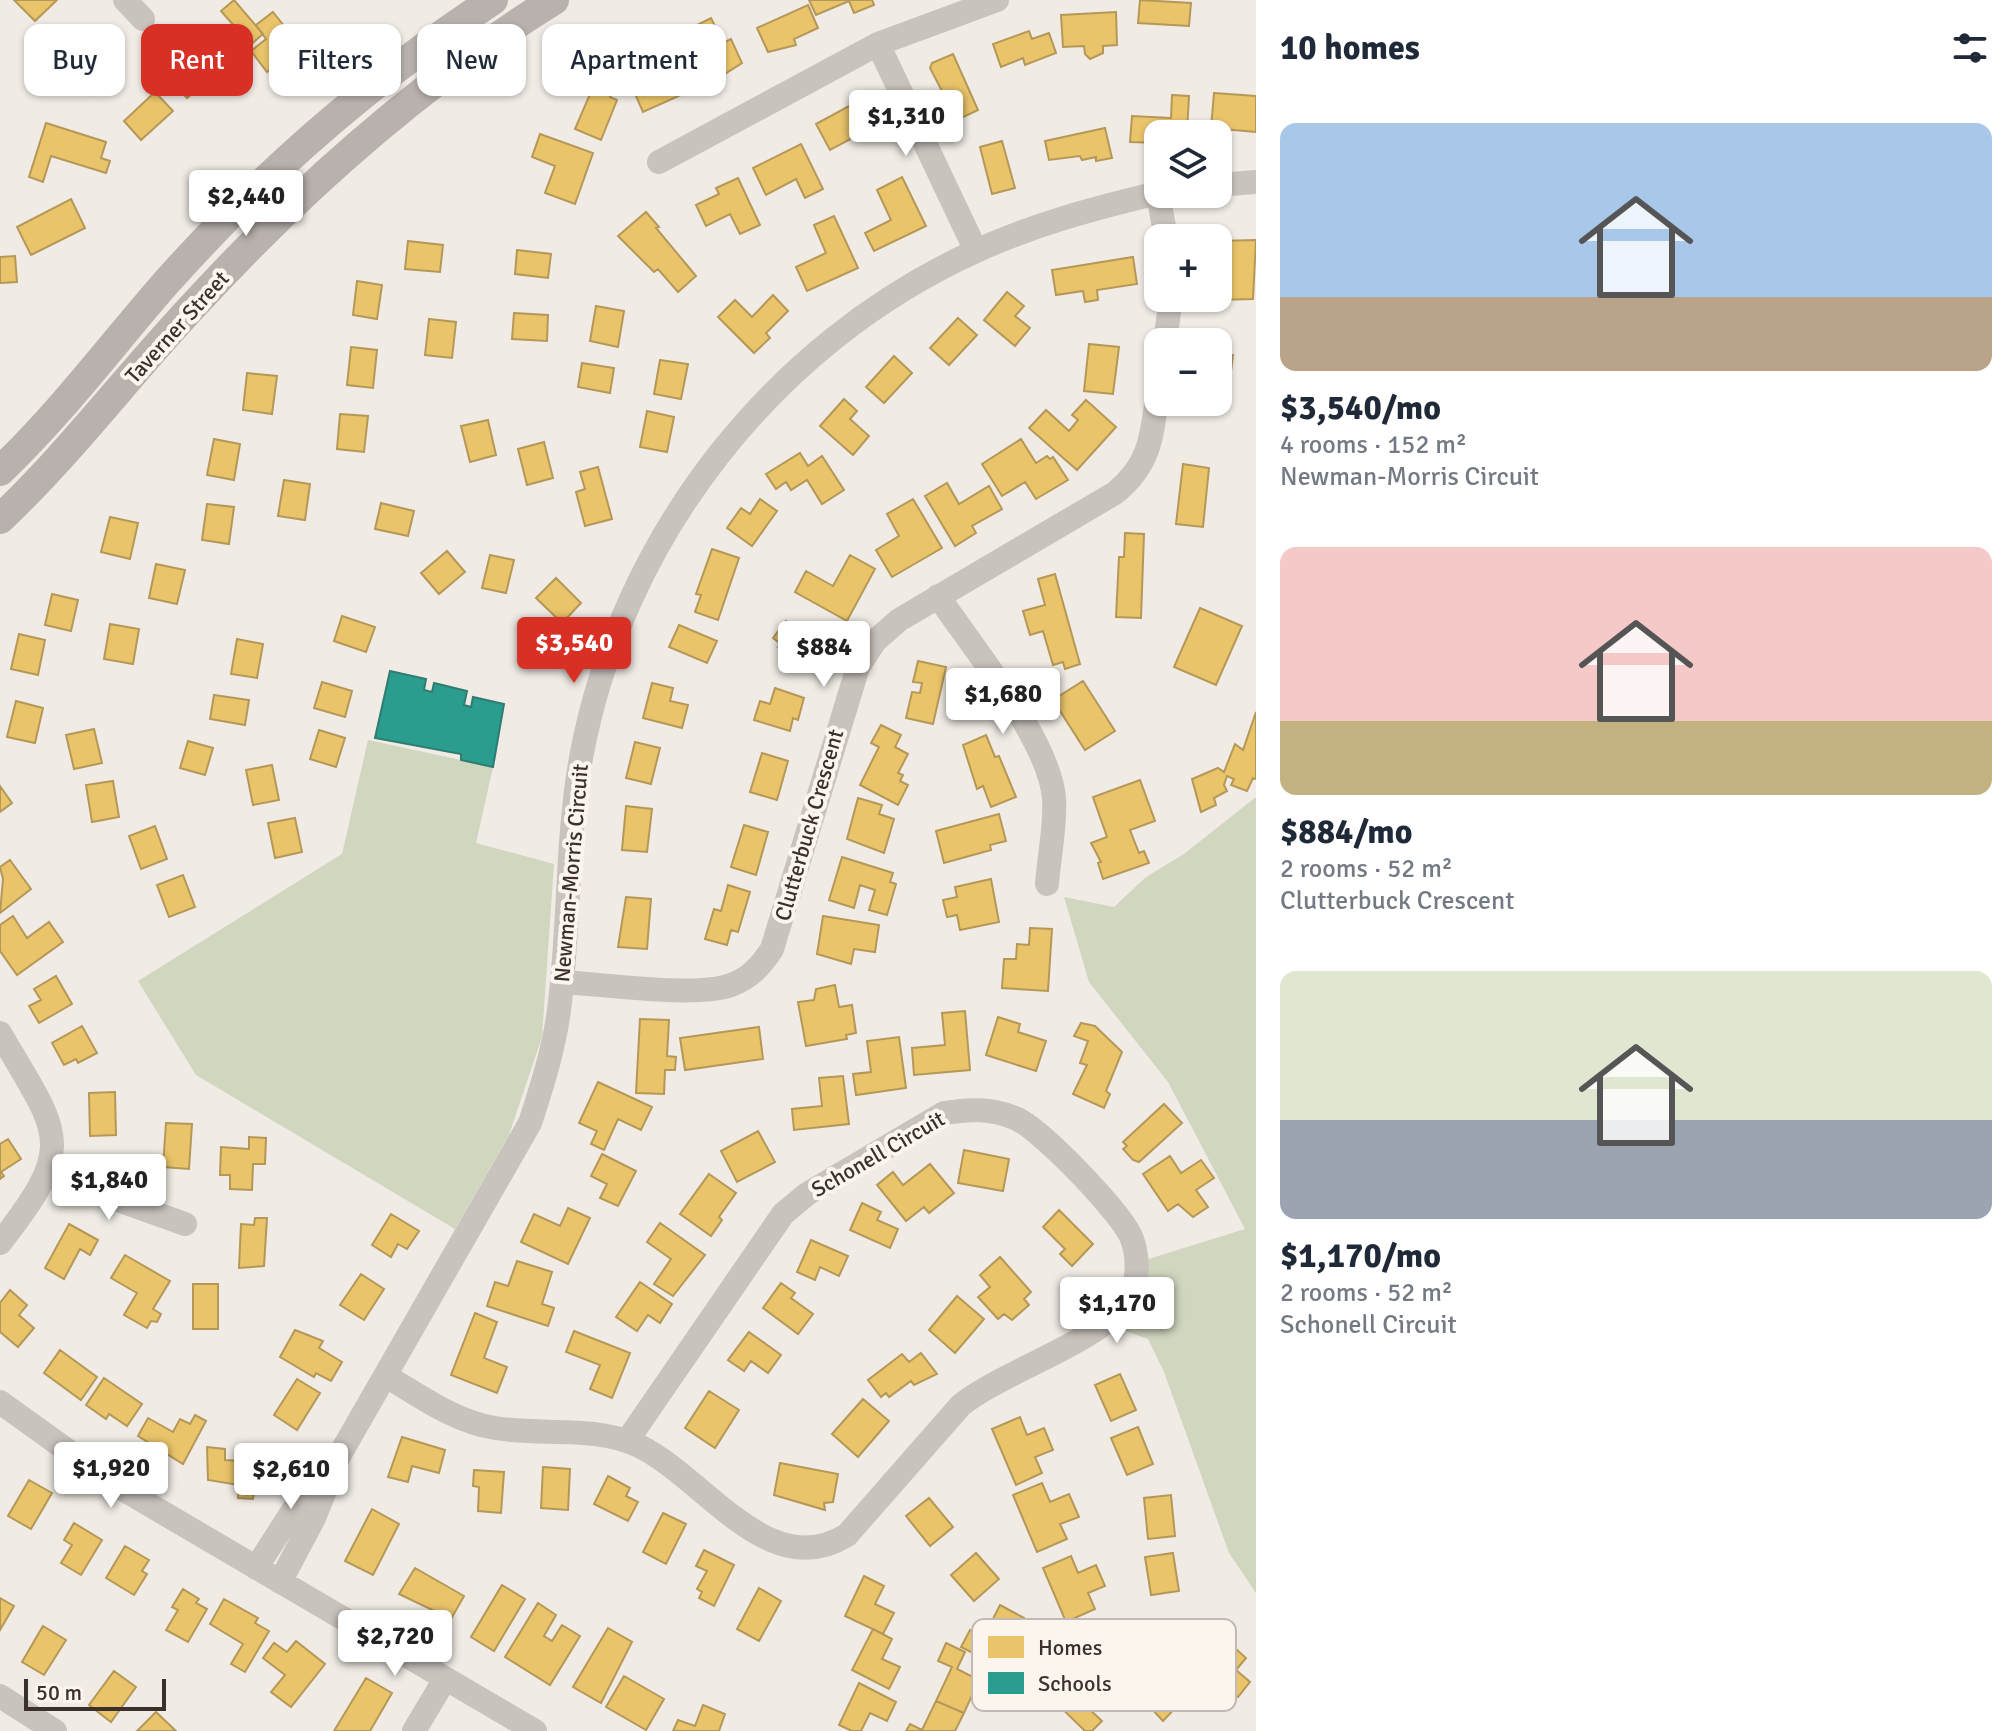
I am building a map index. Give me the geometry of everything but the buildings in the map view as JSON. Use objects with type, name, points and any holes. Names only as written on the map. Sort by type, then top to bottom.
[{"type":"main road","name":"Taverner Street","points":[[0,471],[48,422],[166,283],[244,201],[330,123],[421,50],[493,0]]},
{"type":"main road","name":"Taverner Street","points":[[0,519],[70,449],[193,306],[279,215],[361,141],[435,82],[554,0]]},
{"type":"street","points":[[125,0],[143,19]]},
{"type":"street","points":[[659,162],[878,44],[997,0]]},
{"type":"street","points":[[878,44],[976,251]]},
{"type":"street","points":[[1232,184],[1256,182]]},
{"type":"street","name":"Newman-Morris Circuit","points":[[280,1582],[314,1518],[339,1456],[530,1123],[548,1068],[562,982],[571,823],[581,756],[609,657],[640,580],[660,543],[738,429],[806,360],[886,300],[976,251],[1041,224],[1144,197]]},
{"type":"street","name":"Clutterbuck Crescent","points":[[562,982],[703,990],[729,986],[760,967],[772,949],[858,667],[875,641],[899,620],[1115,493],[1132,479],[1144,462],[1154,416]]},
{"type":"street","points":[[938,596],[1034,740],[1049,769],[1054,799],[1047,884]]},
{"type":"street","points":[[0,1033],[47,1114],[53,1138],[48,1175],[35,1199],[0,1243]]},
{"type":"street","name":"Schonell Circuit","points":[[386,1376],[469,1422],[496,1429],[600,1435],[627,1441],[667,1463],[760,1535],[779,1545],[811,1550],[831,1546],[847,1535],[961,1405],[983,1388],[1110,1321],[1132,1291],[1137,1257],[1131,1236],[1118,1216],[1039,1132],[1018,1119],[994,1111],[968,1109],[944,1113],[807,1194],[783,1214],[763,1237],[627,1441]]},
{"type":"street","points":[[48,1175],[185,1224]]},
{"type":"street","points":[[0,1402],[114,1484],[535,1731]]},
{"type":"street","name":"Newman-Morris Circuit","points":[[256,1568],[301,1498],[339,1456]]},
{"type":"street","points":[[414,1731],[445,1679]]},
{"type":"street","points":[[0,1696],[55,1731]]},
{"type":"green space","points":[[368,740],[493,767],[476,843],[554,864],[542,1037],[509,1135],[455,1229],[196,1075],[138,981],[342,854]]},
{"type":"green space","points":[[1256,797],[1256,1593],[1229,1553],[1164,1372],[1148,1339],[1112,1326],[1142,1261],[1245,1229],[1168,1082],[1089,982],[1064,897],[1114,907],[1146,877],[1184,854]]}]
